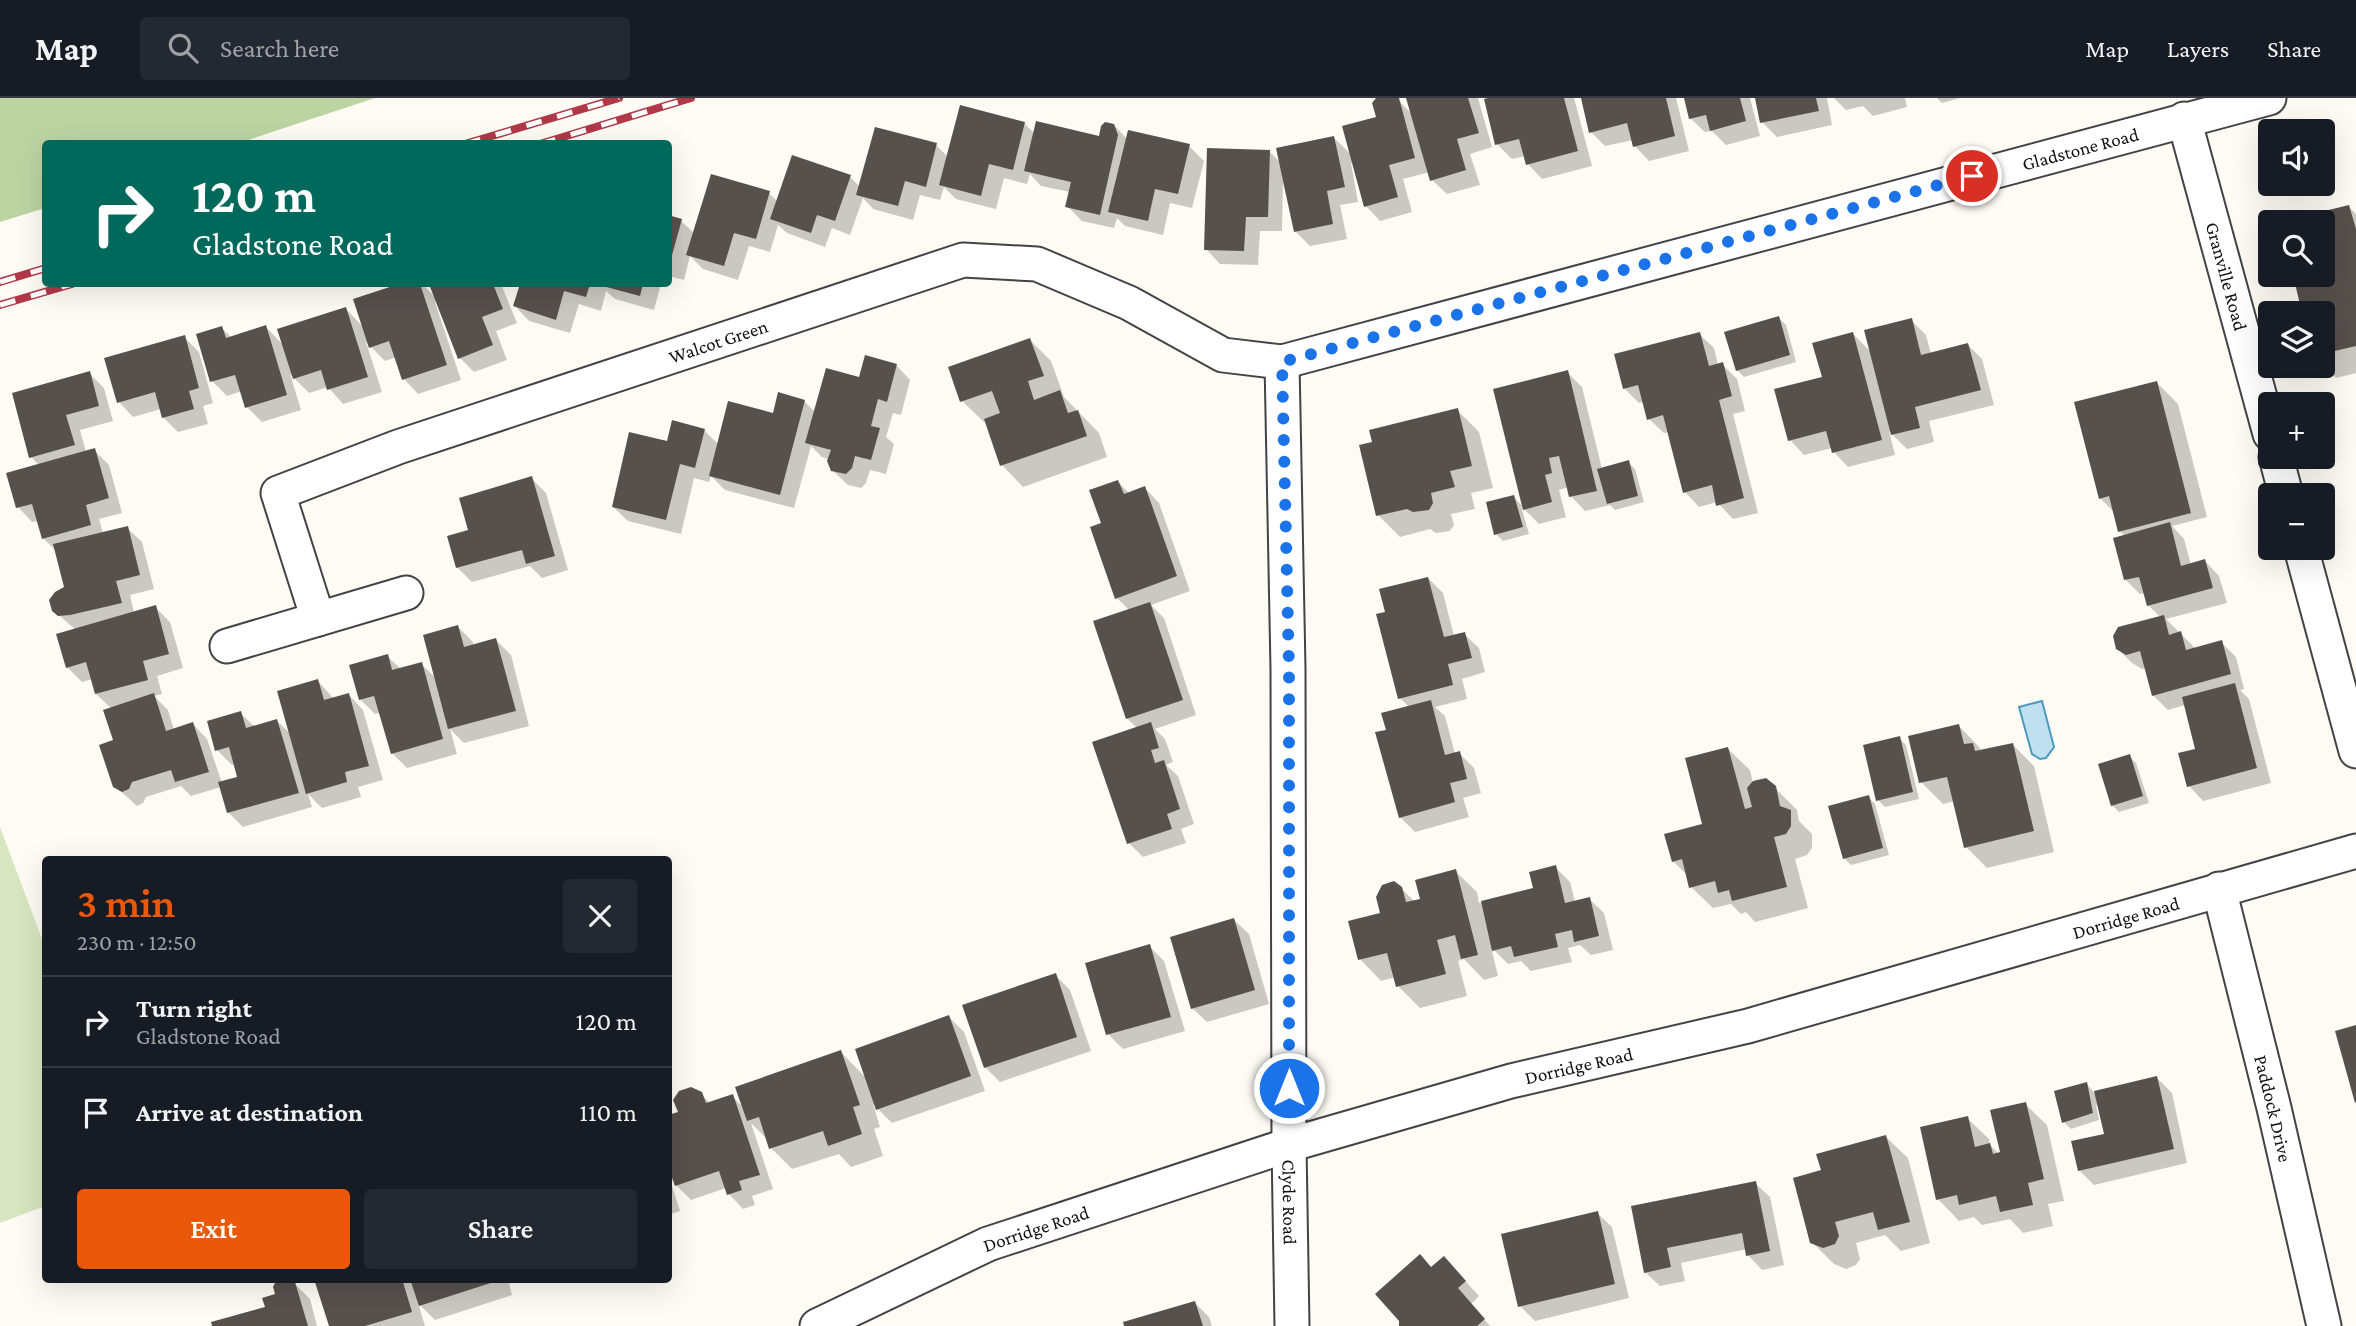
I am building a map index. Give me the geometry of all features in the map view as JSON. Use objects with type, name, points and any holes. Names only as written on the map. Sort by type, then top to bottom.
[{"type":"street","name":"Gladstone Road","points":[[1282,362],[2269,98]]},
{"type":"street","name":"Granville Road","points":[[2184,119],[2259,392]]},
{"type":"street","name":"Walcot Green","points":[[318,619],[278,493],[398,447],[963,260],[1037,264],[1129,303],[1223,355],[1282,362]]},
{"type":"street","name":"Clyde Road","points":[[1282,362],[1289,669],[1289,1144],[1292,1326]]},
{"type":"street","points":[[2304,560],[2356,751]]},
{"type":"street","points":[[227,646],[406,593]]},
{"type":"street","name":"Dorridge Road","points":[[817,1326],[988,1244],[1289,1144],[1511,1081],[1748,1026],[2356,851]]},
{"type":"street","name":"Paddock Drive","points":[[2219,889],[2324,1326]]},
{"type":"green space","points":[[0,98],[375,98],[248,140],[42,140],[42,209],[0,222]]},
{"type":"green space","points":[[0,827],[42,939],[42,1207],[0,1223]]},
{"type":"water","points":[[2042,701],[2054,747],[2046,758],[2040,759],[2032,754],[2019,707]]},
{"type":"building","points":[[1376,98],[1399,98],[1415,158],[1389,165],[1398,197],[1364,207],[1342,126],[1376,117],[1372,103]]},
{"type":"building","points":[[1406,98],[1468,98],[1479,133],[1457,139],[1466,170],[1430,181]]},
{"type":"building","points":[[1564,98],[1578,151],[1526,165],[1519,139],[1495,145],[1484,99]]},
{"type":"building","points":[[1581,98],[1666,98],[1675,136],[1633,147],[1627,123],[1589,133]]},
{"type":"building","points":[[1684,98],[1740,98],[1746,121],[1710,131],[1706,115],[1689,119]]},
{"type":"building","points":[[1755,98],[1816,98],[1819,111],[1760,123]]},
{"type":"building","points":[[960,105],[1025,122],[1013,170],[989,164],[981,196],[939,185]]},
{"type":"building","points":[[1036,121],[1099,136],[1101,126],[1105,122],[1114,124],[1118,135],[1100,215],[1065,207],[1071,182],[1024,171]]},
{"type":"building","points":[[875,127],[937,143],[926,187],[905,181],[898,206],[856,195]]},
{"type":"building","points":[[1128,130],[1190,144],[1178,194],[1155,189],[1148,221],[1108,212]]},
{"type":"building","points":[[1334,136],[1345,187],[1327,191],[1333,224],[1294,232],[1276,148]]},
{"type":"building","points":[[1207,148],[1270,150],[1268,217],[1246,217],[1244,251],[1204,250]]},
{"type":"building","points":[[792,155],[851,175],[835,221],[817,215],[811,233],[770,219]]},
{"type":"building","points":[[711,174],[770,191],[756,239],[734,233],[724,266],[686,255]]},
{"type":"building","points":[[2349,205],[2356,229],[2356,346],[2335,351],[2335,301],[2299,301],[2296,287],[2335,287],[2335,210],[2328,210]]},
{"type":"building","points":[[672,216],[682,219],[672,255]]},
{"type":"building","points":[[390,287],[421,287],[447,365],[402,380],[389,341],[369,348],[353,299]]},
{"type":"building","points":[[430,287],[494,287],[503,309],[482,317],[493,345],[458,359]]},
{"type":"building","points":[[519,287],[589,287],[586,297],[564,291],[556,320],[513,306]]},
{"type":"building","points":[[606,287],[642,287],[640,296]]},
{"type":"building","points":[[346,307],[368,377],[327,390],[321,370],[293,379],[277,329]]},
{"type":"building","points":[[1779,316],[1790,355],[1736,371],[1724,332]]},
{"type":"building","points":[[1912,318],[1921,355],[1968,343],[1981,390],[1915,407],[1920,428],[1891,435],[1864,330]]},
{"type":"building","points":[[266,325],[287,395],[245,408],[235,375],[210,382],[196,334],[222,326],[226,338]]},
{"type":"building","points":[[1700,332],[1709,366],[1723,362],[1732,396],[1719,400],[1744,498],[1716,506],[1712,485],[1683,493],[1663,415],[1647,420],[1638,385],[1623,389],[1614,354]]},
{"type":"building","points":[[1853,332],[1882,440],[1832,453],[1826,431],[1788,441],[1774,389],[1822,377],[1812,343]]},
{"type":"building","points":[[185,335],[199,388],[189,391],[194,409],[162,418],[155,392],[117,403],[104,358]]},
{"type":"building","points":[[1030,338],[1044,376],[1028,381],[1034,400],[1060,390],[1068,413],[1078,410],[1087,436],[1000,466],[984,419],[1000,413],[992,391],[960,402],[948,367]]},
{"type":"building","points":[[865,355],[897,364],[887,402],[878,399],[871,426],[880,428],[871,460],[855,456],[852,468],[846,474],[831,471],[827,461],[831,450],[805,443],[826,368],[859,377]]},
{"type":"building","points":[[1568,370],[1597,491],[1569,497],[1559,456],[1549,458],[1552,473],[1545,475],[1552,502],[1523,510],[1493,389]]},
{"type":"building","points":[[90,371],[99,406],[66,415],[75,445],[29,458],[12,393]]},
{"type":"building","points":[[2157,381],[2191,513],[2118,532],[2109,496],[2099,499],[2074,402]]},
{"type":"building","points":[[778,392],[805,400],[780,495],[709,476],[728,401],[773,413]]},
{"type":"building","points":[[1458,408],[1472,466],[1450,471],[1455,487],[1431,493],[1433,503],[1429,510],[1413,512],[1407,509],[1376,516],[1359,445],[1372,442],[1369,430]]},
{"type":"building","points":[[672,420],[705,429],[695,468],[680,464],[666,520],[612,507],[629,432],[667,441]]},
{"type":"building","points":[[95,448],[109,498],[86,505],[91,525],[42,539],[32,504],[16,508],[6,473]]},
{"type":"building","points":[[1629,460],[1638,496],[1607,504],[1597,469]]},
{"type":"building","points":[[532,476],[555,556],[526,564],[522,550],[456,568],[447,536],[468,530],[459,498]]},
{"type":"building","points":[[1118,480],[1124,494],[1145,486],[1177,576],[1115,599],[1090,527],[1101,523],[1089,490]]},
{"type":"building","points":[[1514,495],[1523,527],[1494,535],[1486,502]]},
{"type":"building","points":[[2170,522],[2181,566],[2205,559],[2213,588],[2147,606],[2139,577],[2124,580],[2113,538]]},
{"type":"building","points":[[128,526],[140,575],[116,581],[122,603],[70,615],[58,616],[52,611],[49,600],[55,592],[64,587],[53,544]]},
{"type":"building","points":[[1428,577],[1444,637],[1465,632],[1472,658],[1448,664],[1453,685],[1398,699],[1376,614],[1385,612],[1379,589]]},
{"type":"building","points":[[1150,602],[1183,700],[1126,719],[1093,621]]},
{"type":"building","points":[[156,605],[169,654],[143,661],[148,680],[95,694],[86,662],[66,668],[56,634]]},
{"type":"building","points":[[2164,615],[2169,635],[2181,631],[2186,650],[2222,640],[2231,674],[2152,696],[2140,651],[2126,655],[2116,649],[2113,636],[2118,627]]},
{"type":"building","points":[[458,625],[464,647],[496,638],[516,711],[448,729],[423,635]]},
{"type":"building","points":[[388,654],[392,670],[422,662],[443,739],[391,754],[374,696],[359,700],[349,665]]},
{"type":"building","points":[[318,679],[324,700],[349,693],[369,766],[345,772],[347,782],[306,794],[277,691]]},
{"type":"building","points":[[2235,683],[2257,768],[2187,787],[2178,753],[2195,749],[2182,697]]},
{"type":"building","points":[[154,693],[166,731],[193,722],[209,772],[175,782],[171,770],[132,782],[129,789],[122,792],[113,787],[99,745],[113,740],[103,710]]},
{"type":"building","points":[[1431,700],[1445,755],[1460,751],[1467,779],[1450,783],[1455,802],[1399,818],[1375,732],[1386,730],[1381,713]]},
{"type":"building","points":[[241,711],[246,728],[277,719],[299,793],[227,813],[218,782],[237,777],[229,747],[215,751],[207,721]]},
{"type":"building","points":[[1151,722],[1159,748],[1151,750],[1155,763],[1164,760],[1180,809],[1167,814],[1172,829],[1127,844],[1092,742]]},
{"type":"building","points":[[1959,724],[1964,744],[1973,743],[1975,751],[2013,743],[2034,831],[1964,848],[1947,777],[1919,783],[1908,736]]},
{"type":"building","points":[[1900,736],[1913,792],[1876,801],[1863,745]]},
{"type":"building","points":[[1728,747],[1745,809],[1752,807],[1747,788],[1753,781],[1766,778],[1776,786],[1780,806],[1791,810],[1791,826],[1786,834],[1774,837],[1787,887],[1732,901],[1729,890],[1718,893],[1715,881],[1689,888],[1682,859],[1672,862],[1664,834],[1702,824],[1685,758]]},
{"type":"building","points":[[2130,754],[2143,796],[2111,806],[2098,764]]},
{"type":"building","points":[[1869,795],[1883,848],[1843,859],[1828,806]]},
{"type":"building","points":[[1556,865],[1565,903],[1590,897],[1599,936],[1574,942],[1572,930],[1555,934],[1558,947],[1514,957],[1511,946],[1492,951],[1481,901],[1533,888],[1529,872]]},
{"type":"building","points":[[1456,869],[1478,955],[1461,959],[1455,935],[1437,940],[1446,974],[1396,987],[1387,953],[1358,960],[1348,921],[1380,913],[1376,897],[1382,885],[1394,881],[1402,887],[1406,902],[1420,899],[1415,880]]},
{"type":"building","points":[[1234,918],[1255,990],[1191,1009],[1170,937]]},
{"type":"building","points":[[1150,944],[1171,1017],[1106,1035],[1085,963]]},
{"type":"building","points":[[1056,973],[1077,1037],[984,1068],[962,1005]]},
{"type":"building","points":[[949,1015],[971,1076],[876,1110],[855,1049]]},
{"type":"building","points":[[2356,1025],[2356,1102],[2355,1103],[2335,1031]]},
{"type":"building","points":[[841,1050],[860,1105],[853,1107],[862,1134],[828,1146],[823,1131],[769,1149],[759,1117],[747,1121],[735,1087]]},
{"type":"building","points":[[2157,1076],[2174,1149],[2078,1171],[2071,1141],[2104,1134],[2094,1091]]},
{"type":"building","points":[[2087,1082],[2093,1113],[2062,1123],[2054,1091]]},
{"type":"building","points":[[691,1087],[702,1092],[706,1103],[733,1094],[760,1175],[739,1181],[742,1190],[727,1195],[719,1171],[675,1186],[672,1178],[672,1114],[678,1112],[673,1100],[679,1091]]},
{"type":"building","points":[[2026,1102],[2044,1179],[2028,1183],[2033,1205],[2000,1212],[1996,1196],[1959,1205],[1957,1195],[1936,1200],[1920,1127],[1968,1116],[1975,1147],[1990,1143],[1993,1154],[2000,1152],[1990,1110]]},
{"type":"building","points":[[1886,1135],[1910,1222],[1878,1230],[1873,1212],[1835,1222],[1839,1236],[1835,1244],[1823,1248],[1810,1243],[1793,1178],[1821,1170],[1816,1154]]},
{"type":"building","points":[[1756,1181],[1770,1251],[1746,1256],[1742,1233],[1667,1248],[1671,1267],[1644,1273],[1631,1206]]},
{"type":"building","points":[[1598,1211],[1615,1284],[1518,1307],[1501,1234]]},
{"type":"building","points":[[1420,1254],[1431,1267],[1444,1256],[1466,1281],[1458,1288],[1485,1319],[1477,1326],[1399,1326],[1399,1321],[1375,1294]]},
{"type":"building","points":[[275,1283],[295,1283],[308,1326],[212,1326],[211,1322],[265,1307],[262,1298],[275,1294]]},
{"type":"building","points":[[315,1283],[403,1283],[412,1312],[365,1326],[329,1326]]},
{"type":"building","points":[[411,1283],[491,1283],[419,1306]]},
{"type":"building","points":[[1195,1301],[1203,1326],[1124,1326],[1123,1322]]},
{"type":"railway","points":[[478,140],[619,98]]},
{"type":"railway","points":[[553,140],[691,98]]},
{"type":"railway","points":[[0,282],[42,269]]},
{"type":"railway","points":[[0,305],[62,287]]},
{"type":"route","points":[[1289,1088],[1289,669],[1282,362],[1972,176]]}]
